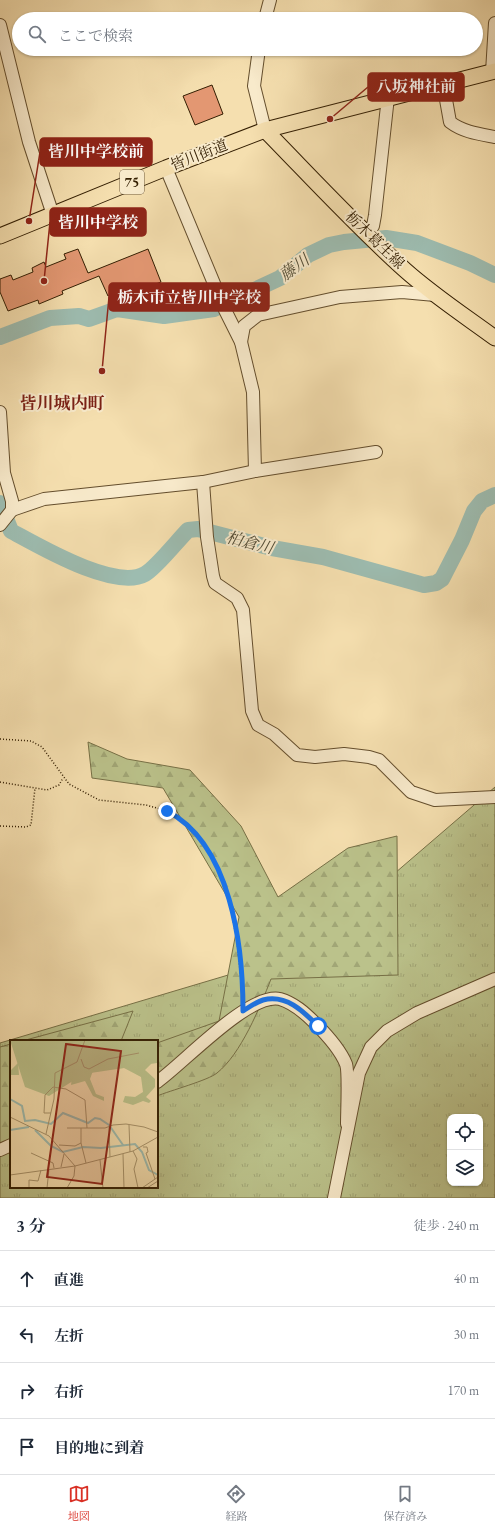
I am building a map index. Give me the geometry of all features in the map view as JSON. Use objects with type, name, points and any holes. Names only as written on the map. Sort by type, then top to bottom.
[{"type":"main road","name":"75","points":[[265,130],[443,83],[493,72]]},
{"type":"main road","name":"皆川街道","points":[[0,236],[166,168],[265,130]]},
{"type":"main road","name":"栃木葛生線","points":[[265,130],[379,245],[435,295],[495,338]]},
{"type":"street","points":[[267,12],[270,0]]},
{"type":"street","points":[[493,72],[495,23]]},
{"type":"street","points":[[0,25],[29,142],[53,215]]},
{"type":"street","points":[[258,56],[254,86],[265,130]]},
{"type":"street","points":[[443,83],[450,122],[457,127],[472,133],[495,137]]},
{"type":"street","points":[[368,233],[373,226],[375,215],[388,97]]},
{"type":"street","points":[[166,168],[223,306],[241,342],[253,392],[255,471]]},
{"type":"street","points":[[241,342],[244,326],[248,322],[258,315],[285,308],[340,297],[402,292],[435,295]]},
{"type":"street","points":[[0,412],[4,473],[12,501],[12,510]]},
{"type":"street","points":[[0,525],[12,510],[44,499],[203,482],[255,471],[376,452]]},
{"type":"street","points":[[203,482],[207,537],[215,583],[236,598],[242,610],[252,711],[258,725],[274,734],[297,755],[315,757],[344,754],[369,757],[379,760],[411,792],[423,797],[435,800],[495,797]]},
{"type":"street","points":[[334,1198],[347,1124],[359,1073],[371,1047],[387,1031],[417,1013],[495,979]]},
{"type":"street","points":[[158,1081],[243,1011],[262,1000],[279,999],[290,1003],[304,1012],[318,1026],[346,1065],[347,1124]]},
{"type":"street","points":[[0,1150],[10,1145]]},
{"type":"path","points":[[0,739],[31,741],[42,747],[69,784],[99,800],[146,805],[167,811],[180,818],[200,839],[217,865],[231,909],[243,986],[243,1011]]},
{"type":"path","points":[[0,782],[48,790],[59,785],[64,778]]},
{"type":"path","points":[[0,826],[26,827],[31,825],[35,788]]},
{"type":"green space","points":[[88,742],[127,759],[190,770],[241,826],[278,897],[348,848],[397,836],[398,975],[271,979],[249,1029],[226,1065],[213,1076],[158,1096],[158,1043],[219,1021],[239,917],[163,788],[92,778]]},
{"type":"green space","points":[[495,787],[495,1198],[0,1198],[0,1043],[10,1040],[10,1188],[158,1188],[158,1040],[10,1040],[302,953]]},
{"type":"green space","points":[[133,1011],[121,1040],[26,1040]]},
{"type":"green space","points":[[10,1044],[10,1140],[0,1143],[0,1047]]},
{"type":"building","points":[[212,85],[223,114],[195,125],[183,96]]},
{"type":"building","points":[[78,249],[88,273],[148,249],[161,282],[145,288],[147,293],[121,304],[120,299],[116,301],[114,294],[108,296],[99,276],[62,291],[63,294],[39,304],[38,300],[8,311],[0,292],[0,279],[11,275],[13,280],[33,272],[32,268],[44,262],[46,267],[66,259],[64,254]]},
{"type":"waterway","name":"藤川","points":[[0,337],[50,318],[79,316],[89,319],[117,309],[164,316],[214,309],[280,278],[308,255],[329,245],[344,242],[386,238],[417,243],[470,263],[495,275]]},
{"type":"waterway","name":"柏倉川","points":[[0,503],[11,531],[58,556],[97,572],[115,577],[132,578],[145,574],[161,560],[188,530],[198,529],[272,548],[323,557],[424,585],[436,583],[442,579],[462,540],[474,511],[482,501],[495,495]]},
{"type":"place","name":"八坂神社前","points":[[330,119]]},
{"type":"place","name":"皆川中学校前","points":[[29,221]]},
{"type":"place","name":"皆川中学校","points":[[44,281]]},
{"type":"place","name":"栃木市立皆川中学校","points":[[102,371]]},
{"type":"district","name":"皆川城内町","points":[[62,403]]},
{"type":"route","points":[[167,811],[180,818],[190,826],[209,850],[217,865],[231,909],[237,940],[243,986],[243,1011],[262,1000],[279,999],[290,1003],[304,1012],[318,1026]]}]
